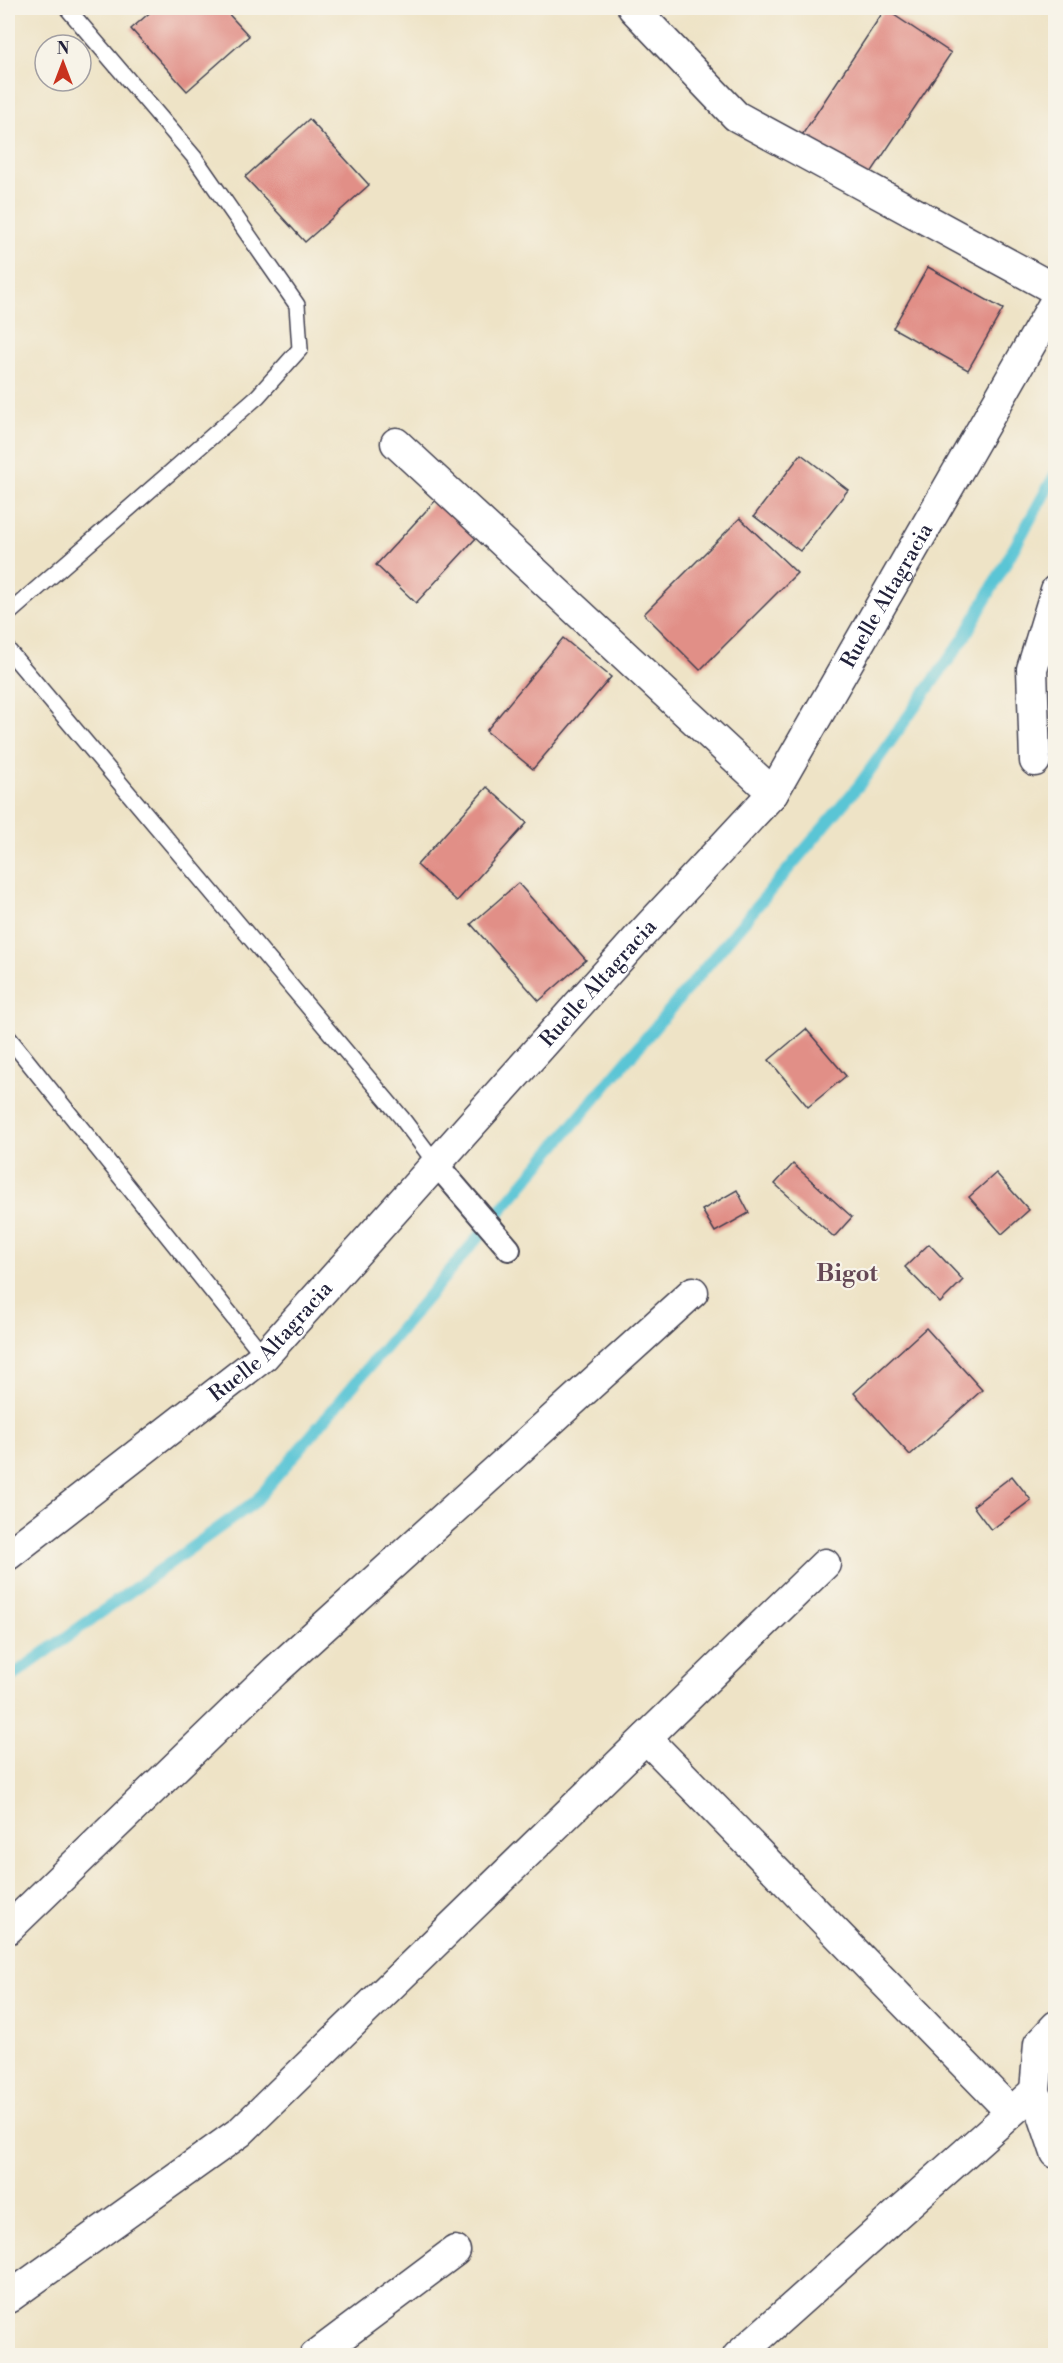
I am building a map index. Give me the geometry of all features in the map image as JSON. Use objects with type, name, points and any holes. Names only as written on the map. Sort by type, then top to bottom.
[{"type":"street","points":[[633,8],[736,116],[1056,290]]},
{"type":"street","name":"Ruelle Altagracia","points":[[8,1555],[264,1356],[638,938],[773,793],[1056,300]]},
{"type":"street","points":[[396,443],[773,793]]},
{"type":"street","points":[[1056,590],[1032,669],[1035,761],[1056,742]]},
{"type":"street","points":[[437,1165],[509,1249]]},
{"type":"street","points":[[8,1929],[274,1671],[693,1292]]},
{"type":"street","points":[[8,2298],[240,2133],[825,1563]]},
{"type":"street","points":[[646,1738],[1010,2111]]},
{"type":"street","points":[[1056,2026],[1039,2044],[1035,2091],[1056,2153]]},
{"type":"street","points":[[738,2355],[1035,2091]]},
{"type":"street","points":[[315,2355],[455,2251]]},
{"type":"lane","points":[[8,614],[258,396],[300,350],[297,305],[194,157],[67,8]]},
{"type":"lane","points":[[8,650],[393,1108],[437,1165]]},
{"type":"lane","points":[[8,1037],[264,1356]]},
{"type":"building","points":[[155,8],[223,8],[249,36],[187,91],[131,29]]},
{"type":"building","points":[[885,9],[951,53],[867,179],[802,135]]},
{"type":"building","points":[[309,119],[369,185],[305,242],[245,177]]},
{"type":"building","points":[[928,267],[1003,309],[968,370],[893,328]]},
{"type":"building","points":[[801,454],[848,490],[800,551],[754,516]]},
{"type":"building","points":[[436,500],[477,537],[416,603],[376,565]]},
{"type":"building","points":[[740,518],[797,573],[700,670],[644,614]]},
{"type":"building","points":[[563,638],[611,677],[533,769],[486,731]]},
{"type":"building","points":[[487,787],[527,823],[457,901],[417,865]]},
{"type":"building","points":[[518,883],[586,960],[539,1001],[471,924]]},
{"type":"building","points":[[806,1029],[846,1076],[808,1107],[769,1060]]},
{"type":"building","points":[[793,1164],[852,1217],[834,1237],[775,1184]]},
{"type":"building","points":[[996,1173],[1029,1210],[1002,1234],[969,1197]]},
{"type":"building","points":[[737,1190],[749,1213],[715,1232],[702,1210]]},
{"type":"building","points":[[929,1244],[963,1280],[940,1303],[905,1267]]},
{"type":"building","points":[[926,1328],[982,1390],[910,1455],[854,1393]]},
{"type":"building","points":[[1012,1476],[1031,1500],[991,1530],[973,1506]]},
{"type":"waterway","points":[[8,1679],[255,1502],[860,784],[964,638],[1056,473]]},
{"type":"district","name":"Bigot","points":[[847,1273]]}]
